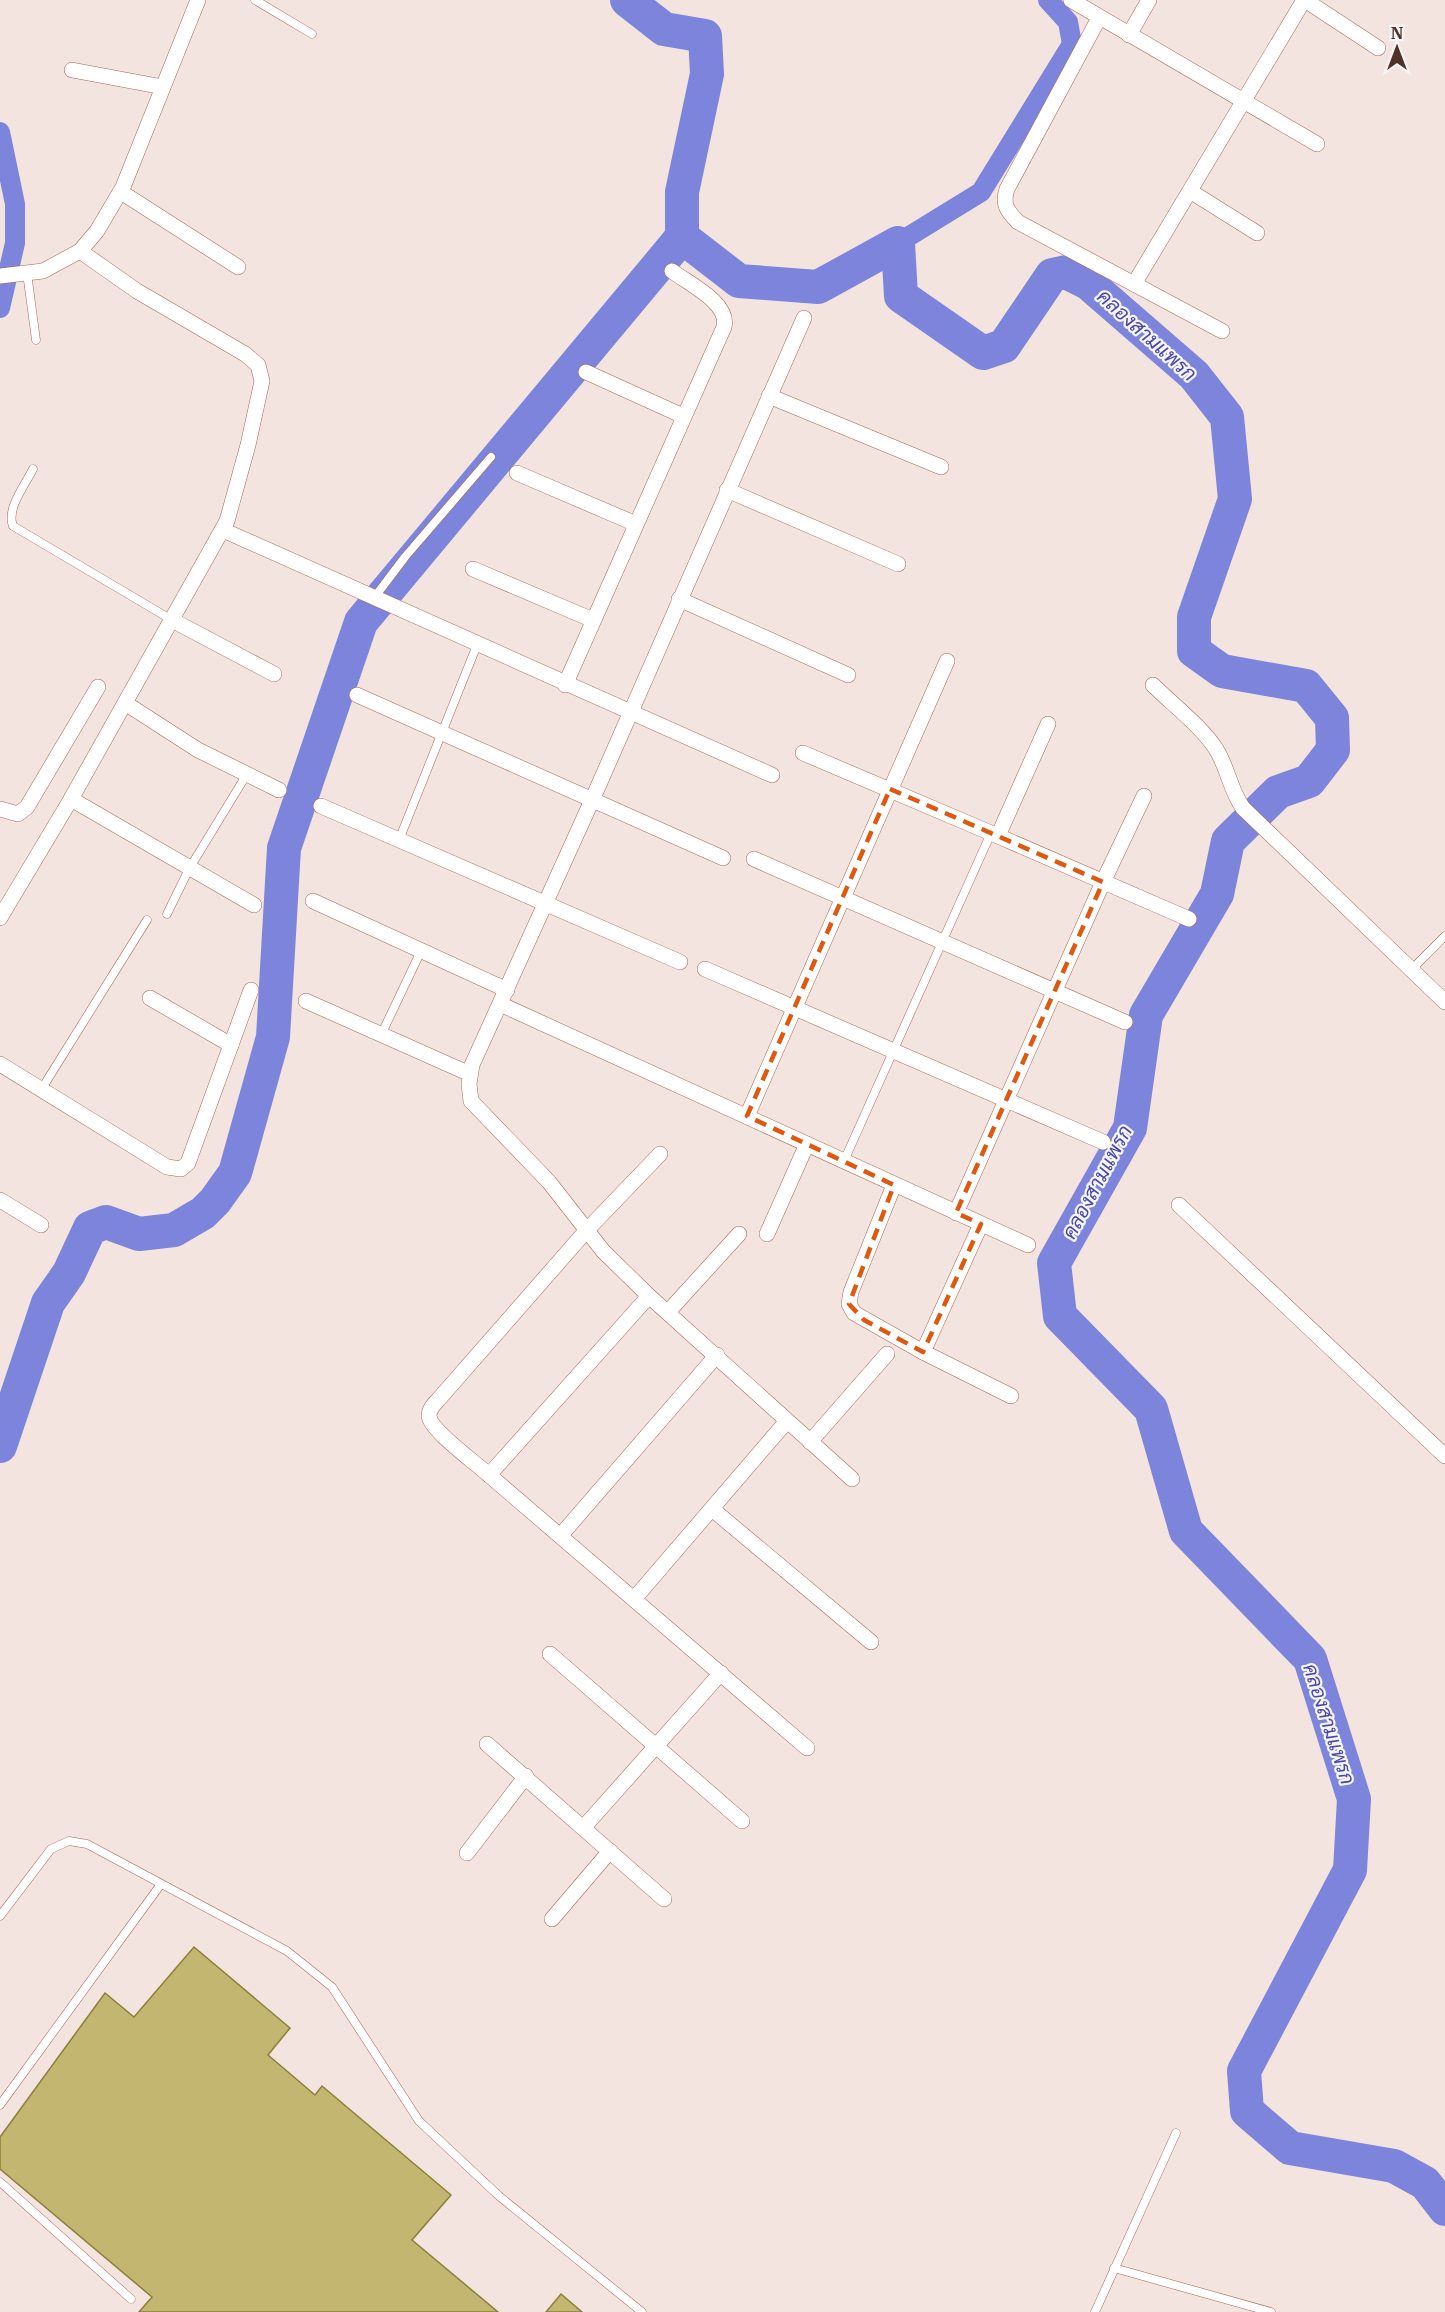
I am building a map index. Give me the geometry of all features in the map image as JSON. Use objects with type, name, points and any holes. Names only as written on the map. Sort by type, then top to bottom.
[{"type":"street","points":[[3,276],[43,271],[80,251],[97,231],[121,192],[198,0]]},
{"type":"street","points":[[1071,0],[1317,144]]},
{"type":"street","points":[[1129,35],[1149,0]]},
{"type":"street","points":[[1134,284],[1304,0],[1378,48]]},
{"type":"street","points":[[1100,18],[1004,199],[1005,206],[1018,222],[1222,331]]},
{"type":"street","points":[[72,70],[163,87]]},
{"type":"street","points":[[1190,191],[1257,234]]},
{"type":"street","points":[[121,192],[238,267]]},
{"type":"street","points":[[0,918],[71,799],[223,530],[249,445],[262,381],[258,365],[245,354],[137,291],[80,251]]},
{"type":"street","points":[[565,685],[726,319],[720,307],[672,271]]},
{"type":"street","points":[[804,318],[593,798],[544,901],[507,990],[472,1065],[471,1101],[549,1182],[586,1231],[650,1296],[717,1354],[852,1479]]},
{"type":"street","points":[[586,372],[683,416]]},
{"type":"street","points":[[769,396],[940,467]]},
{"type":"street","points":[[517,472],[636,524]]},
{"type":"street","points":[[727,490],[898,564]]},
{"type":"street","points":[[223,530],[565,685],[772,775]]},
{"type":"street","points":[[473,569],[593,620]]},
{"type":"street","points":[[679,600],[848,675]]},
{"type":"street","points":[[172,620],[274,674]]},
{"type":"street","points":[[747,1116],[947,661]]},
{"type":"street","points":[[1153,685],[1214,746],[1222,759],[1234,796],[1243,808],[1445,1002]]},
{"type":"street","points":[[0,809],[18,814],[27,807],[98,687]]},
{"type":"street","points":[[357,695],[593,798],[723,858]]},
{"type":"street","points":[[124,703],[198,750],[279,790]]},
{"type":"street","points":[[995,834],[1048,724]]},
{"type":"street","points":[[803,753],[1189,919]]},
{"type":"street","points":[[956,1213],[1103,882],[1144,796]]},
{"type":"street","points":[[71,799],[254,905]]},
{"type":"street","points":[[321,806],[680,962]]},
{"type":"street","points":[[754,859],[1054,993],[1125,1022]]},
{"type":"street","points":[[313,901],[507,990]]},
{"type":"street","points":[[705,969],[1103,1142]]},
{"type":"street","points":[[0,1064],[167,1167],[181,1169],[188,1163],[251,990]]},
{"type":"street","points":[[150,999],[231,1046]]},
{"type":"street","points":[[306,1001],[470,1074]]},
{"type":"street","points":[[500,1004],[1028,1245]]},
{"type":"street","points":[[767,1234],[807,1144]]},
{"type":"street","points":[[660,1154],[586,1231],[429,1412],[433,1425],[489,1475],[807,1748]]},
{"type":"street","points":[[894,1185],[851,1292],[849,1304],[854,1313],[864,1320],[1011,1396]]},
{"type":"street","points":[[0,1201],[40,1225]]},
{"type":"street","points":[[1179,1205],[1445,1456]]},
{"type":"street","points":[[923,1352],[981,1224]]},
{"type":"street","points":[[668,1312],[739,1234]]},
{"type":"street","points":[[489,1475],[650,1296]]},
{"type":"street","points":[[561,1535],[717,1354]]},
{"type":"street","points":[[810,1442],[887,1354]]},
{"type":"street","points":[[634,1599],[787,1421]]},
{"type":"street","points":[[712,1509],[871,1642]]},
{"type":"street","points":[[550,1654],[742,1821]]},
{"type":"street","points":[[584,1827],[721,1673]]},
{"type":"street","points":[[487,1744],[664,1899]]},
{"type":"street","points":[[467,1853],[526,1776]]},
{"type":"street","points":[[552,1919],[610,1851]]},
{"type":"lane","points":[[255,0],[312,34]]},
{"type":"lane","points":[[27,273],[36,340]]},
{"type":"lane","points":[[374,598],[405,556],[491,457]]},
{"type":"lane","points":[[33,469],[12,510],[10,519],[13,526],[172,620]]},
{"type":"lane","points":[[399,840],[477,645]]},
{"type":"lane","points":[[168,914],[189,869],[247,774]]},
{"type":"lane","points":[[844,1161],[995,834]]},
{"type":"lane","points":[[41,1090],[147,920]]},
{"type":"lane","points":[[1411,970],[1445,936]]},
{"type":"lane","points":[[381,1035],[421,951]]},
{"type":"lane","points":[[0,1916],[51,1849],[69,1841],[87,1844],[287,1952],[332,1987],[419,2121],[499,2196],[642,2312]]},
{"type":"lane","points":[[0,2104],[161,1884]]},
{"type":"lane","points":[[1095,2312],[1176,2133]]},
{"type":"lane","points":[[0,2182],[131,2299]]},
{"type":"lane","points":[[1114,2268],[1271,2312]]},
{"type":"highlighted area","points":[[890,789],[1103,882],[956,1213],[981,1224],[923,1352],[864,1320],[849,1304],[894,1185],[747,1116]]},
{"type":"building","points":[[194,1947],[290,2028],[268,2055],[315,2095],[322,2086],[451,2195],[412,2240],[498,2312],[139,2312],[152,2297],[0,2169],[0,2137],[105,1993],[134,2017]]},
{"type":"building","points":[[561,2294],[582,2312],[546,2312]]},
{"type":"waterway","points":[[0,1446],[48,1303],[69,1273],[90,1228],[106,1222],[139,1234],[174,1230],[203,1213],[215,1201],[235,1173],[273,1037],[284,848],[361,622],[682,237],[682,192],[707,74],[705,36],[664,29],[627,0]]},
{"type":"waterway","points":[[898,243],[981,192],[1072,44],[1068,22],[1048,0]]},
{"type":"waterway","points":[[0,132],[15,204],[15,243],[0,308]]},
{"type":"waterway","name":"คลองสามแพรก","points":[[682,237],[739,281],[818,287],[898,243],[901,296],[983,353],[1004,346],[1052,275],[1066,272],[1088,283],[1194,375],[1227,417],[1235,499],[1194,617],[1194,651],[1222,671],[1306,686],[1332,718],[1333,750],[1309,781],[1278,792],[1228,841],[1217,894],[1146,1015],[1130,1128],[1054,1263],[1060,1316],[1151,1409],[1186,1531],[1310,1659],[1354,1799],[1350,1870],[1244,2071],[1247,2111],[1290,2148],[1394,2166],[1425,2183],[1445,2209]]}]
